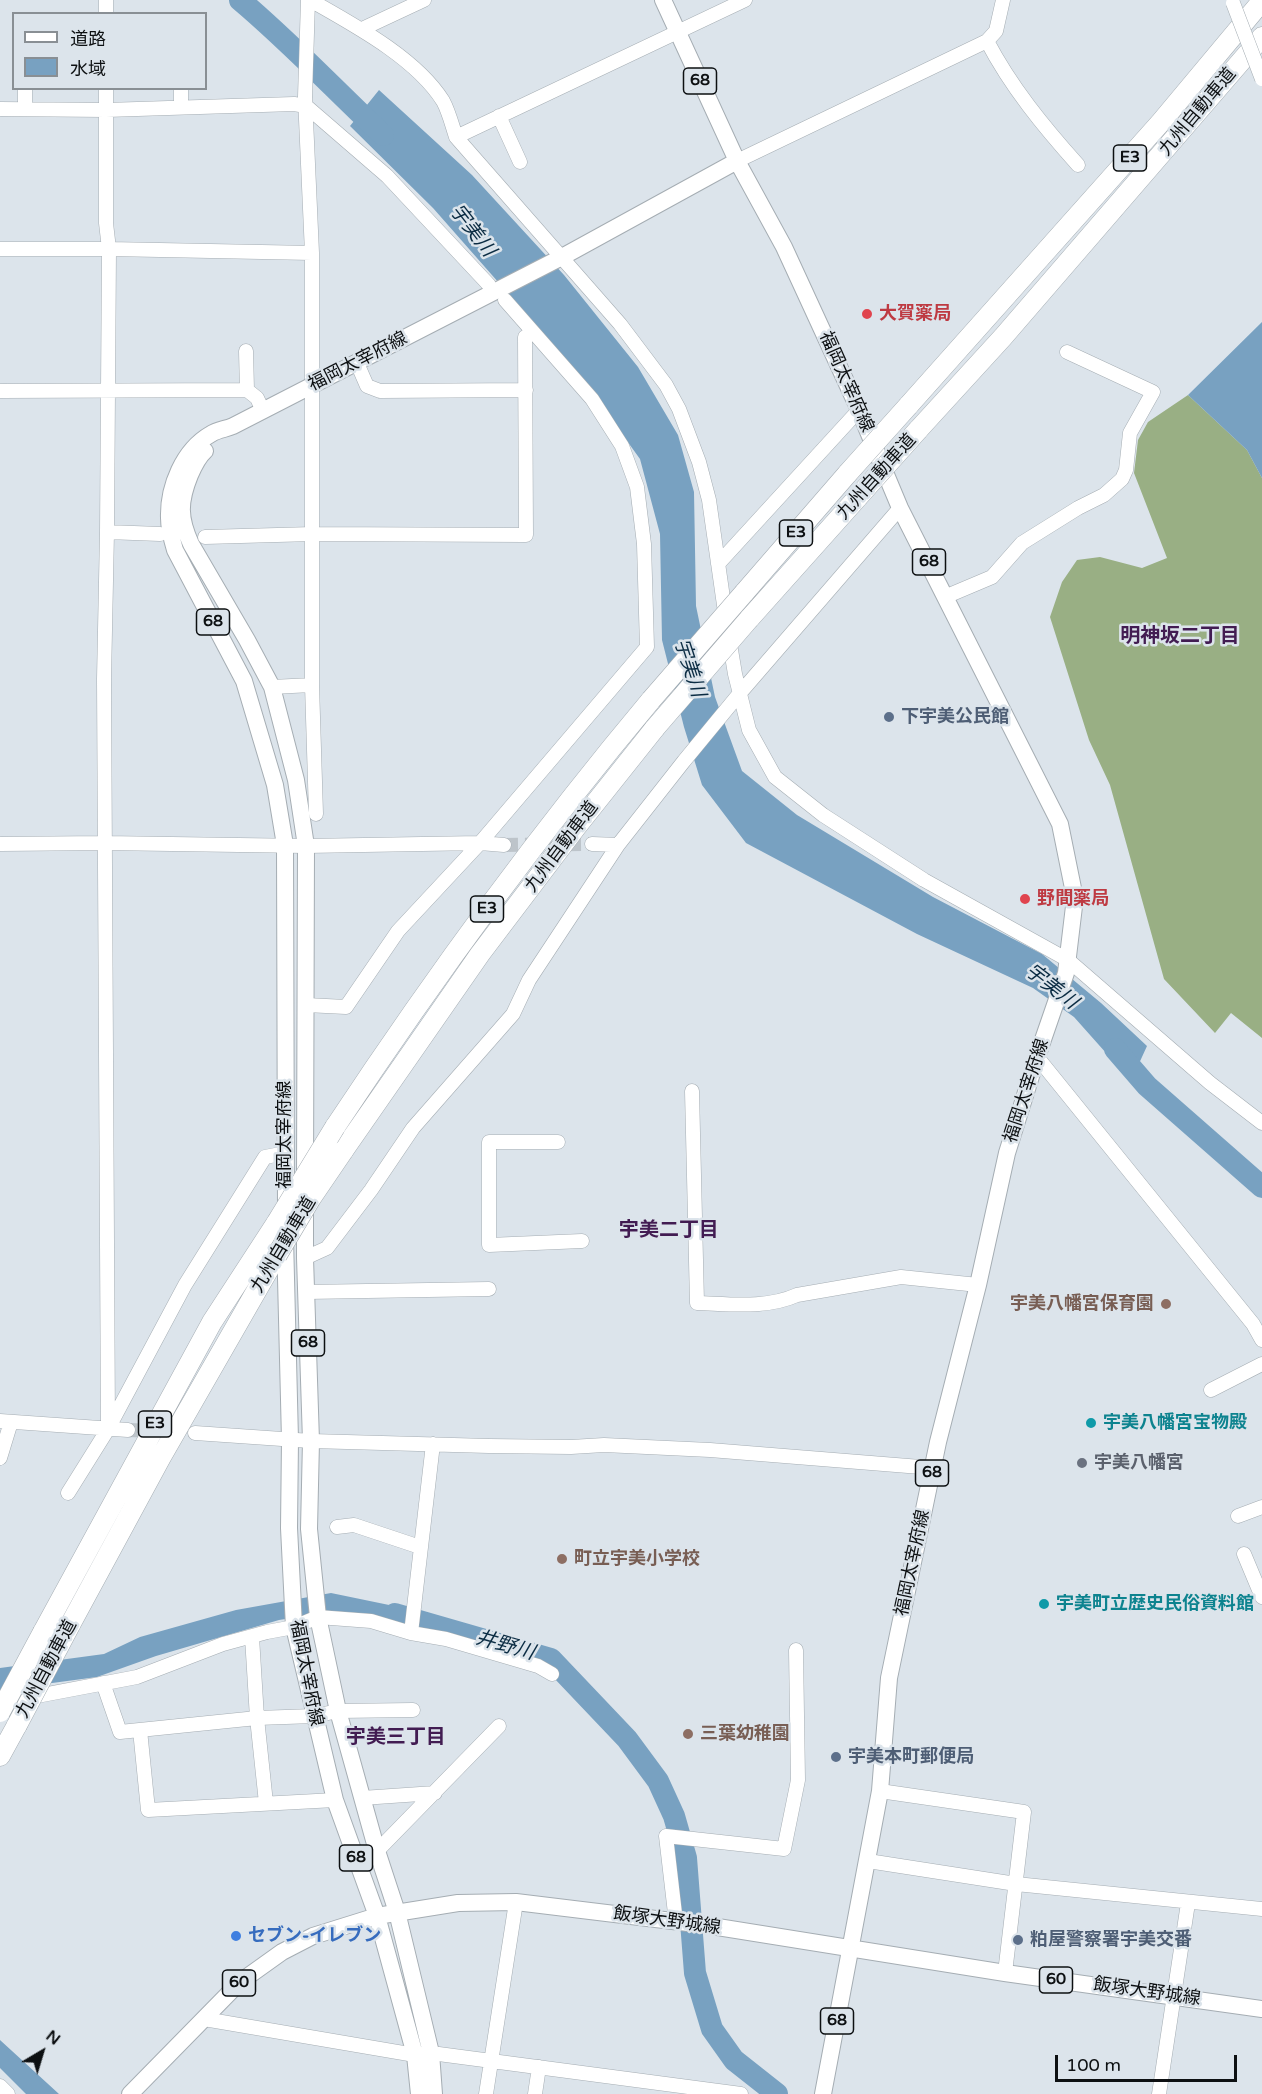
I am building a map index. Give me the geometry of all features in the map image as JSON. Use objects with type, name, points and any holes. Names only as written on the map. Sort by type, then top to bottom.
[{"type":"highway","name":"九州自動車道","points":[[0,1712],[212,1322],[335,1128],[463,940],[560,813],[651,700],[848,473],[1161,123],[1262,2]]},
{"type":"highway","name":"九州自動車道","points":[[0,1756],[166,1447],[311,1198],[480,954],[655,728],[749,619],[1003,337],[1262,37]]},
{"type":"main road","name":"福岡太宰府線","points":[[663,0],[737,161],[784,247],[859,410],[900,508],[947,596],[1060,824],[1076,898],[1067,966],[1007,1154],[978,1285],[933,1468],[889,1678],[880,1791],[824,2094]]},
{"type":"main road","name":"福岡太宰府線","points":[[434,2094],[377,1916],[335,1800],[294,1628],[289,1528],[290,1440],[285,1278],[285,845],[275,785],[244,681],[175,550],[168,516],[172,490],[180,467],[193,449],[210,434],[233,426],[496,292],[737,161]]},
{"type":"main road","name":"福岡太宰府線","points":[[233,426],[200,455],[182,495],[182,517],[191,544],[272,687],[296,780],[306,846],[305,1258],[311,1441],[309,1530],[318,1617],[338,1711],[377,1851],[397,1912],[423,2054],[419,2094]]},
{"type":"main road","name":"飯塚大野城線","points":[[130,2094],[240,1982],[282,1952],[314,1935],[377,1916],[458,1904],[516,1902],[705,1925],[1005,1973],[1262,2009]]},
{"type":"street","points":[[316,814],[312,685],[312,253],[305,101],[309,0],[362,29],[416,71],[442,101],[456,137],[620,324],[666,385],[693,443],[710,500],[737,696],[749,730],[775,777],[823,815],[924,880],[1067,966],[1262,1123]]},
{"type":"street","points":[[362,29],[424,0]]},
{"type":"street","points":[[456,137],[745,0]]},
{"type":"street","points":[[737,161],[987,41],[996,31],[1003,0]]},
{"type":"street","points":[[1233,2],[1262,79]]},
{"type":"street","points":[[987,41],[1002,70],[1047,131],[1078,165]]},
{"type":"street","points":[[24,90],[25,109]]},
{"type":"street","points":[[106,90],[106,223],[109,249],[104,843],[108,1429]]},
{"type":"street","points":[[181,90],[182,107]]},
{"type":"street","points":[[0,109],[106,110],[294,104],[305,101]]},
{"type":"street","points":[[305,101],[387,176],[496,292],[592,399],[622,446],[637,487],[644,544],[647,647],[480,843],[398,931],[346,1007],[306,1005]]},
{"type":"street","points":[[499,116],[520,162]]},
{"type":"street","points":[[0,249],[312,253]]},
{"type":"street","points":[[205,537],[313,534],[526,535],[525,337]]},
{"type":"street","points":[[246,351],[247,390]]},
{"type":"street","points":[[947,596],[992,577],[1022,543],[1078,508],[1104,495],[1122,478],[1126,470],[1130,433],[1153,392],[1067,352]]},
{"type":"street","points":[[357,363],[367,386],[380,391],[526,390]]},
{"type":"street","points":[[0,391],[247,390],[257,398],[263,411]]},
{"type":"street","points":[[718,564],[859,410]]},
{"type":"street","points":[[305,1258],[327,1248],[414,1128],[513,1014],[529,980],[618,844],[737,696],[900,508]]},
{"type":"street","points":[[107,532],[160,534]]},
{"type":"street","points":[[272,687],[312,685]]},
{"type":"street","points":[[0,844],[306,846],[480,843],[504,845]]},
{"type":"street","points":[[592,844],[618,844]]},
{"type":"street","points":[[1037,1057],[1245,1315],[1262,1340]]},
{"type":"street","points":[[692,1091],[697,1303],[754,1305],[783,1302],[797,1295],[901,1277],[978,1285]]},
{"type":"street","points":[[558,1142],[489,1142],[489,1245],[582,1241]]},
{"type":"street","points":[[68,1493],[108,1429],[185,1285],[265,1157],[286,1153]]},
{"type":"street","points":[[306,1292],[489,1289]]},
{"type":"street","points":[[1211,1390],[1262,1364]]},
{"type":"street","points":[[0,1458],[6,1421],[128,1430]]},
{"type":"street","points":[[195,1433],[311,1441],[571,1447],[604,1445],[710,1450],[933,1468]]},
{"type":"street","points":[[411,1630],[433,1444]]},
{"type":"street","points":[[1238,1516],[1262,1507]]},
{"type":"street","points":[[337,1527],[354,1525],[420,1547]]},
{"type":"street","points":[[1244,1554],[1262,1597]]},
{"type":"street","points":[[0,1703],[137,1677],[179,1659],[252,1636],[294,1628],[318,1617],[371,1621],[411,1630],[538,1666],[552,1674]]},
{"type":"street","points":[[252,1636],[257,1718],[266,1803]]},
{"type":"street","points":[[680,1922],[666,1836],[784,1849],[798,1780],[796,1650]]},
{"type":"street","points":[[103,1683],[120,1732],[257,1718],[314,1716],[338,1711],[413,1710]]},
{"type":"street","points":[[377,1851],[499,1726]]},
{"type":"street","points":[[140,1730],[148,1810],[335,1800]]},
{"type":"street","points":[[880,1791],[1024,1812],[1005,1973]]},
{"type":"street","points":[[362,1798],[435,1793]]},
{"type":"street","points":[[868,1861],[1017,1884],[1262,1909]]},
{"type":"street","points":[[486,2094],[516,1902]]},
{"type":"street","points":[[1159,2094],[1188,1903]]},
{"type":"street","points":[[204,2019],[423,2054],[741,2094]]},
{"type":"street","points":[[535,2094],[539,2067]]},
{"type":"street","points":[[0,2086],[8,2094]]},
{"type":"green space","points":[[1188,395],[1247,450],[1262,478],[1262,1038],[1231,1013],[1215,1033],[1164,979],[1110,785],[1089,740],[1050,617],[1062,582],[1077,560],[1100,557],[1142,568],[1167,558],[1134,473],[1138,440],[1148,422]]},
{"type":"water","points":[[379,90],[472,175],[564,275],[638,367],[678,435],[694,492],[696,606],[715,697],[742,771],[797,815],[933,897],[1042,954],[1101,1003],[1147,1046],[1131,1081],[1074,1017],[1033,988],[917,934],[746,843],[702,785],[684,727],[662,640],[660,534],[640,459],[586,384],[528,316],[433,208],[350,126]]},
{"type":"water","points":[[1262,322],[1262,478],[1247,450],[1188,395]]},
{"type":"water","points":[[331,1593],[423,1612],[426,1631],[331,1612],[279,1620],[156,1656],[97,1677],[0,1690],[0,1668],[104,1654],[140,1637],[236,1610]]},
{"type":"water","points":[[0,2040],[59,2094],[26,2094],[0,2068]]},
{"type":"waterway","name":"宇美川","points":[[240,0],[295,49],[383,135]]},
{"type":"waterway","name":"宇美川","points":[[1115,1049],[1147,1086],[1262,1187]]},
{"type":"waterway","name":"井野川","points":[[395,1614],[551,1659],[627,1739],[658,1781],[674,1816],[686,1858],[695,1973],[712,2029],[734,2060],[777,2094]]},
{"type":"tunnel","points":[[504,845],[592,844]]},
{"type":"tunnel","points":[[128,1430],[160,1431]]},
{"type":"place","name":"大賀薬局","points":[[867,314]]},
{"type":"place","name":"下宇美公民館","points":[[889,717]]},
{"type":"place","name":"野間薬局","points":[[1025,899]]},
{"type":"place","name":"宇美八幡宮保育園","points":[[1166,1304]]},
{"type":"place","name":"宇美八幡宮宝物殿","points":[[1091,1423]]},
{"type":"place","name":"宇美八幡宮","points":[[1082,1463]]},
{"type":"place","name":"町立宇美小学校","points":[[562,1559]]},
{"type":"place","name":"宇美町立歴史民俗資料館","points":[[1044,1604]]},
{"type":"place","name":"三葉幼稚園","points":[[688,1734]]},
{"type":"place","name":"宇美本町郵便局","points":[[836,1757]]},
{"type":"place","name":"セブン-イレブン","points":[[236,1936]]},
{"type":"place","name":"粕屋警察署宇美交番","points":[[1018,1940]]},
{"type":"district","name":"明神坂二丁目","points":[[1180,637]]},
{"type":"district","name":"宇美二丁目","points":[[669,1231]]},
{"type":"district","name":"宇美三丁目","points":[[396,1738]]}]
